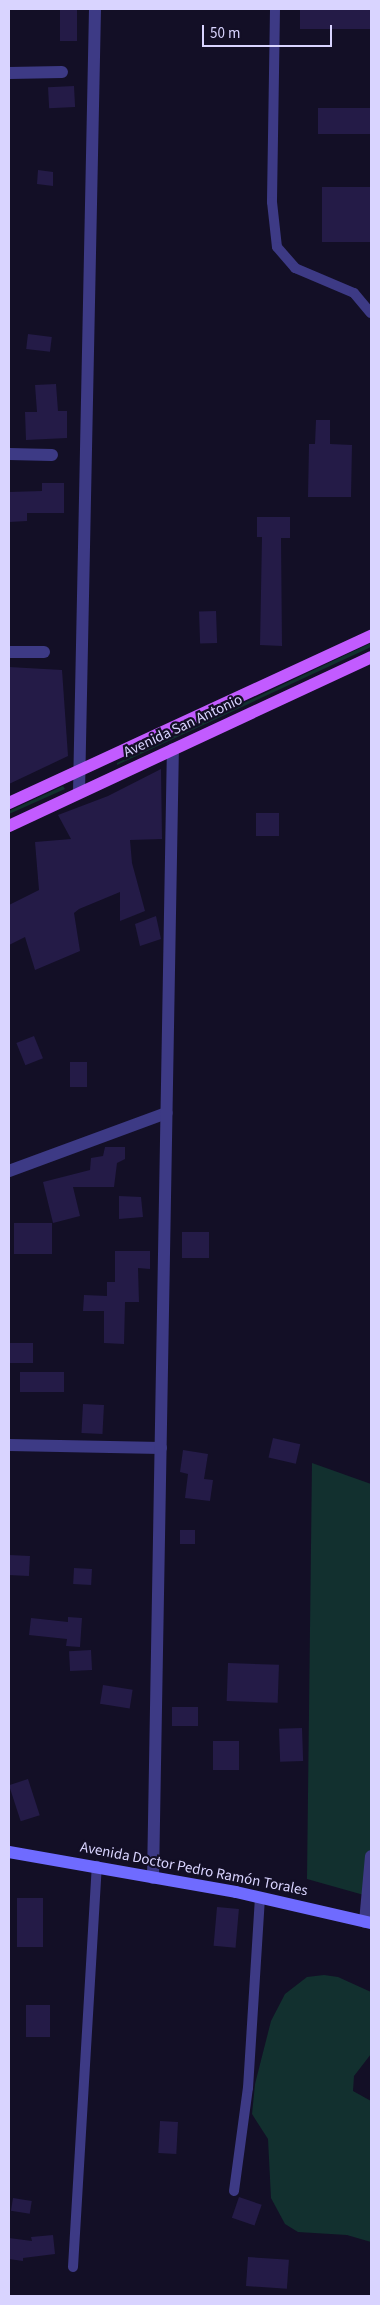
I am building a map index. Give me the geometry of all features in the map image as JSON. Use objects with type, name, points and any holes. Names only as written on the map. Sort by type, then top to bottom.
[{"type":"main road","name":"Avenida San Antonio","points":[[9,803],[371,636]]},
{"type":"main road","name":"Avenida San Antonio","points":[[9,826],[371,657]]},
{"type":"street","points":[[79,792],[96,9]]},
{"type":"street","points":[[9,73],[62,72]]},
{"type":"street","points":[[9,454],[52,455]]},
{"type":"street","points":[[9,652],[44,652]]},
{"type":"street","points":[[154,1878],[173,749]]},
{"type":"street","points":[[9,1171],[167,1113]]},
{"type":"street","points":[[9,1445],[161,1448]]},
{"type":"street","name":"Avenida Doctor Pedro Ramón Torales","points":[[9,1852],[96,1866],[260,1897],[368,1922]]},
{"type":"street","points":[[368,1922],[371,1856]]},
{"type":"lane","points":[[275,9],[272,202],[277,247],[295,268],[354,293],[371,313]]},
{"type":"lane","points":[[73,2267],[96,1866]]},
{"type":"lane","points":[[234,2191],[248,2079],[260,1897]]},
{"type":"green space","points":[[371,643],[371,647],[117,765],[117,763]]},
{"type":"green space","points":[[63,786],[65,789],[9,814],[9,811]]},
{"type":"green space","points":[[312,1463],[371,1484],[371,1897],[307,1879]]},
{"type":"green space","points":[[324,1975],[338,1977],[371,1992],[371,2054],[354,2076],[353,2091],[371,2101],[371,2242],[347,2235],[298,2232],[285,2224],[271,2198],[268,2139],[252,2114],[255,2084],[271,2021],[285,1994],[307,1977]]},
{"type":"building","points":[[60,9],[77,9],[77,41],[60,41]]},
{"type":"building","points":[[300,9],[371,9],[371,29],[300,29]]},
{"type":"building","points":[[74,86],[75,107],[49,108],[48,87]]},
{"type":"building","points":[[318,108],[370,108],[370,134],[318,134]]},
{"type":"building","points":[[38,170],[53,172],[53,186],[37,184]]},
{"type":"building","points":[[322,187],[371,187],[371,242],[322,242]]},
{"type":"building","points":[[28,334],[52,337],[50,352],[26,349]]},
{"type":"building","points":[[56,384],[58,411],[67,411],[67,438],[26,440],[25,412],[37,412],[35,385]]},
{"type":"building","points":[[316,420],[330,420],[330,444],[352,445],[351,497],[308,497],[309,444],[315,444]]},
{"type":"building","points":[[42,483],[64,483],[64,513],[27,513],[27,521],[9,522],[9,492],[42,491]]},
{"type":"building","points":[[257,517],[290,517],[290,538],[281,538],[282,646],[260,645],[262,537],[257,537]]},
{"type":"building","points":[[216,611],[217,643],[200,644],[199,612]]},
{"type":"building","points":[[9,667],[62,670],[68,756],[9,784]]},
{"type":"building","points":[[161,769],[162,839],[130,840],[132,863],[145,911],[120,921],[120,892],[79,909],[74,913],[80,951],[35,970],[25,937],[9,945],[9,905],[39,890],[35,842],[71,839],[58,815],[108,796]]},
{"type":"building","points":[[256,813],[279,813],[279,836],[256,836]]},
{"type":"building","points":[[156,916],[161,939],[140,946],[135,924]]},
{"type":"building","points":[[34,1036],[43,1058],[25,1065],[16,1043]]},
{"type":"building","points":[[70,1062],[87,1062],[87,1087],[70,1087]]},
{"type":"building","points":[[105,1147],[125,1147],[125,1159],[117,1163],[114,1187],[73,1187],[80,1216],[53,1223],[43,1182],[90,1170],[91,1158],[103,1156]]},
{"type":"building","points":[[119,1196],[141,1197],[143,1217],[119,1219]]},
{"type":"building","points":[[14,1223],[52,1223],[52,1254],[14,1254]]},
{"type":"building","points":[[182,1232],[209,1232],[209,1258],[182,1258]]},
{"type":"building","points":[[115,1251],[150,1251],[150,1269],[138,1268],[139,1302],[125,1302],[124,1344],[104,1343],[104,1311],[83,1311],[84,1295],[107,1296],[107,1282],[115,1282]]},
{"type":"building","points":[[9,1343],[33,1343],[33,1363],[9,1363]]},
{"type":"building","points":[[20,1372],[64,1372],[64,1392],[20,1392]]},
{"type":"building","points":[[83,1404],[104,1405],[102,1434],[81,1433]]},
{"type":"building","points":[[273,1438],[300,1444],[296,1464],[269,1457]]},
{"type":"building","points":[[183,1450],[208,1454],[204,1479],[213,1480],[210,1501],[185,1498],[188,1474],[180,1472]]},
{"type":"building","points":[[180,1530],[195,1530],[195,1544],[180,1544]]},
{"type":"building","points":[[9,1555],[30,1556],[29,1576],[9,1575]]},
{"type":"building","points":[[74,1568],[92,1569],[91,1585],[73,1584]]},
{"type":"building","points":[[68,1617],[82,1618],[80,1647],[66,1646],[67,1639],[29,1635],[31,1618],[68,1622]]},
{"type":"building","points":[[91,1650],[92,1670],[70,1671],[69,1651]]},
{"type":"building","points":[[228,1663],[279,1665],[278,1703],[227,1701]]},
{"type":"building","points":[[103,1685],[133,1690],[130,1708],[100,1704]]},
{"type":"building","points":[[172,1707],[198,1707],[198,1726],[172,1726]]},
{"type":"building","points":[[302,1728],[303,1761],[280,1762],[279,1729]]},
{"type":"building","points":[[213,1741],[239,1741],[239,1770],[213,1770]]},
{"type":"building","points":[[28,1779],[40,1815],[21,1821],[9,1785]]},
{"type":"building","points":[[17,1898],[43,1898],[43,1947],[17,1947]]},
{"type":"building","points":[[217,1907],[239,1909],[236,1948],[214,1946]]},
{"type":"building","points":[[26,2005],[50,2005],[50,2037],[26,2037]]},
{"type":"building","points":[[160,2121],[178,2122],[176,2154],[158,2153]]},
{"type":"building","points":[[239,2197],[262,2205],[255,2226],[232,2218]]},
{"type":"building","points":[[13,2198],[32,2201],[30,2214],[11,2211]]},
{"type":"building","points":[[53,2235],[55,2254],[23,2258],[23,2261],[9,2259],[9,2238],[32,2241],[31,2237]]},
{"type":"building","points":[[248,2257],[289,2260],[287,2289],[246,2286]]}]
